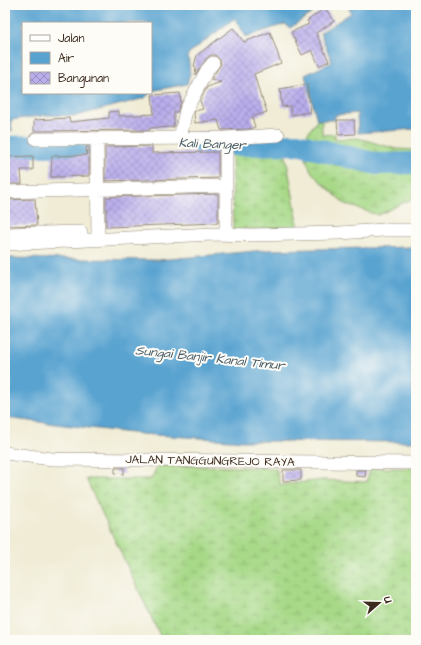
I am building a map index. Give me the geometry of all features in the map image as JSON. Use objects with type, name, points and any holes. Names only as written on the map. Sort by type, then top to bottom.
[{"type":"street","points":[[180,138],[186,110],[212,64]]},
{"type":"street","points":[[36,139],[226,138],[278,135]]},
{"type":"street","points":[[226,138],[226,230]]},
{"type":"street","points":[[97,139],[98,236]]},
{"type":"street","points":[[5,192],[226,186]]},
{"type":"street","points":[[5,244],[98,236],[226,230],[252,235],[416,230]]},
{"type":"street","points":[[5,234],[98,236]]},
{"type":"street","name":"JALAN TANGGUNGREJO RAYA","points":[[5,453],[52,459],[416,463]]},
{"type":"green space","points":[[317,120],[322,120],[322,135],[335,134],[335,139],[358,138],[396,149],[416,150],[416,197],[378,215],[345,204],[311,171],[305,156],[304,146],[308,133]]},
{"type":"green space","points":[[284,146],[298,223],[296,227],[233,230],[232,147]]},
{"type":"green space","points":[[158,465],[276,468],[280,485],[322,480],[366,482],[371,468],[416,468],[416,640],[162,640],[86,479],[151,479]]},
{"type":"water","points":[[5,5],[324,5],[290,28],[285,24],[246,37],[235,18],[188,54],[190,74],[187,84],[152,91],[152,22],[22,22],[22,94],[149,94],[145,98],[76,116],[48,115],[11,120],[12,131],[5,131]]},
{"type":"water","points":[[348,5],[416,5],[416,129],[358,133],[357,113],[335,115],[335,120],[317,120],[305,75],[332,62],[320,33],[351,13]]},
{"type":"water","name":"Sungai Banjir Kanal Timur","points":[[416,247],[416,442],[245,441],[140,434],[5,418],[5,258],[158,260],[265,250]]},
{"type":"building","points":[[325,8],[334,21],[316,33],[329,61],[319,66],[312,50],[302,55],[291,32],[309,24],[307,21]]},
{"type":"building","points":[[233,28],[244,42],[270,32],[281,63],[254,74],[267,112],[252,117],[255,127],[249,129],[221,130],[218,120],[195,123],[194,113],[195,111],[203,109],[200,101],[207,87],[221,82],[211,79],[221,64],[220,60],[215,55],[211,55],[207,58],[195,75],[196,67],[194,66],[197,55]]},
{"type":"building","points":[[307,84],[311,112],[291,115],[290,106],[282,107],[280,89]]},
{"type":"building","points":[[180,93],[181,103],[177,112],[174,112],[174,127],[150,128],[150,130],[34,131],[34,120],[69,118],[70,122],[109,118],[109,112],[119,111],[119,116],[154,114],[152,95]]},
{"type":"building","points":[[337,120],[354,120],[355,134],[338,135]]},
{"type":"building","points":[[152,146],[152,153],[218,152],[218,178],[105,181],[105,147]]},
{"type":"building","points":[[86,147],[89,147],[89,176],[51,177],[52,156],[87,155]]},
{"type":"building","points":[[33,156],[33,170],[21,170],[22,184],[5,184],[5,157]]},
{"type":"building","points":[[218,194],[218,223],[106,227],[106,197]]},
{"type":"building","points":[[35,199],[37,225],[5,226],[5,200]]},
{"type":"building","points":[[115,468],[124,468],[124,474],[115,473]]},
{"type":"building","points":[[283,470],[301,470],[301,480],[283,481]]},
{"type":"building","points":[[356,470],[366,470],[365,477],[356,476]]},
{"type":"waterway","name":"Kali Banger","points":[[202,143],[238,145],[297,144],[377,164],[416,163]]},
{"type":"waterway","name":"Kali Banger","points":[[5,147],[84,145]]}]
